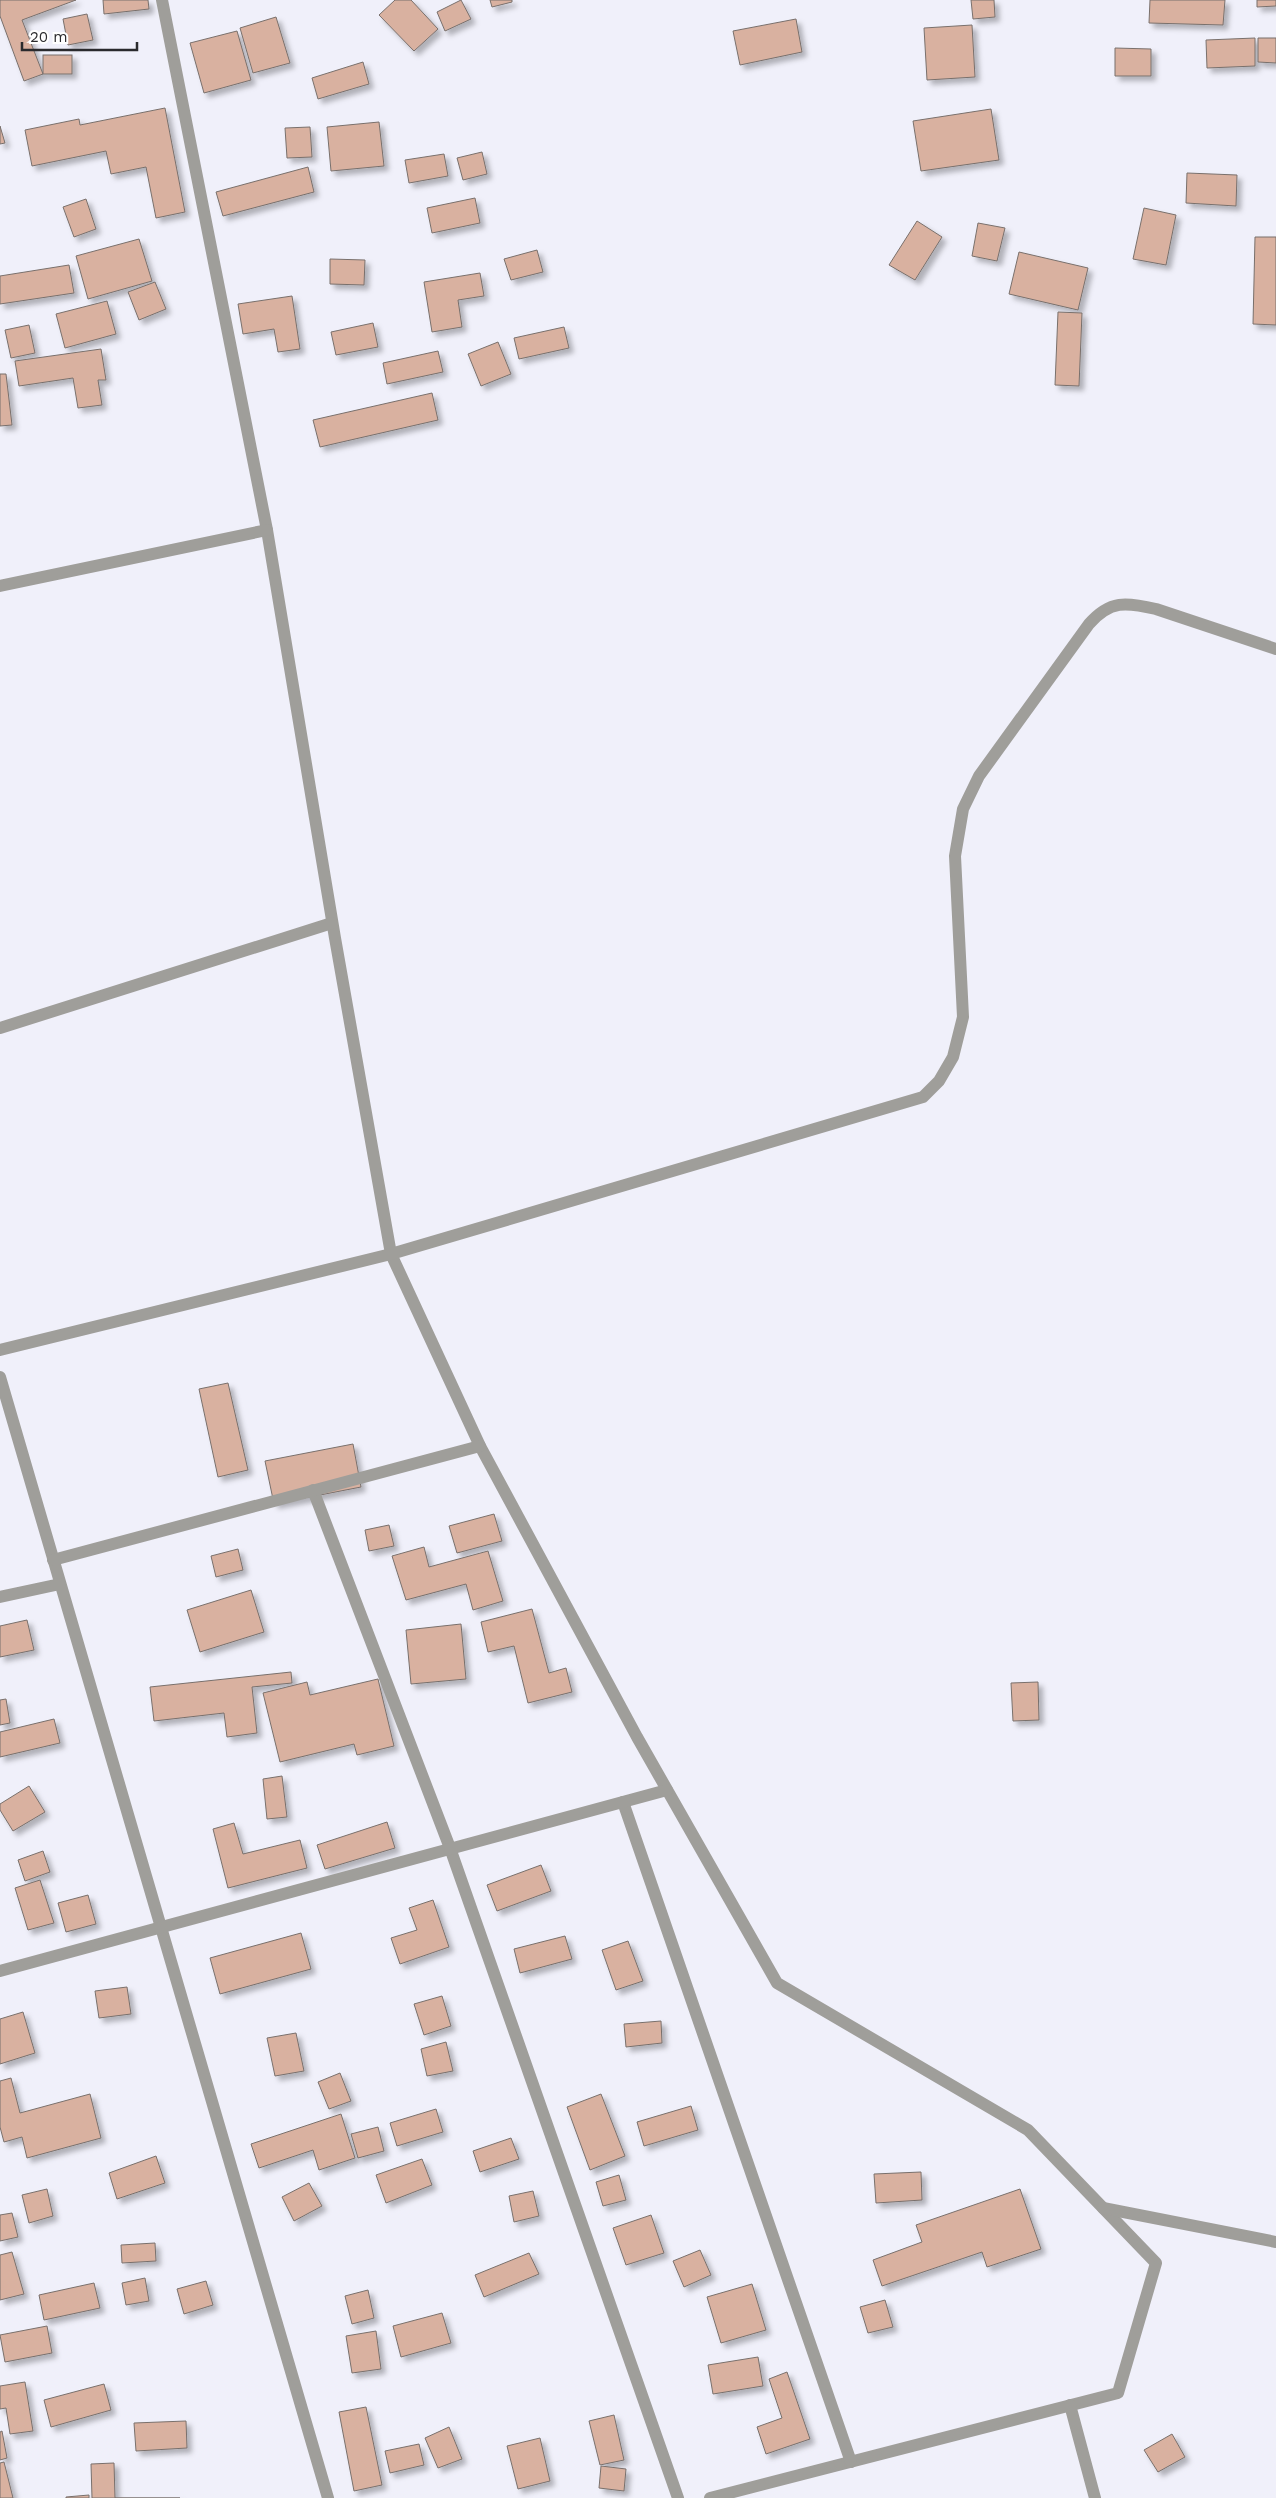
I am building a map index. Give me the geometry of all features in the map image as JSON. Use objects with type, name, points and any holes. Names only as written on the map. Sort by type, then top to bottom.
[{"type":"street","points":[[162,0],[267,530],[332,924],[391,1254],[480,1446],[667,1790],[777,1983],[1028,2130],[1156,2263],[1118,2393],[851,2462],[750,2493],[710,2498]]},
{"type":"street","points":[[0,586],[267,530]]},
{"type":"street","points":[[0,1350],[391,1254],[923,1097],[939,1080],[953,1057],[963,1017],[955,856],[964,809],[979,776],[1089,624],[1100,612],[1118,604],[1135,604],[1156,609],[1276,649]]},
{"type":"street","points":[[0,1028],[332,924]]},
{"type":"street","points":[[0,1377],[328,2498]]},
{"type":"street","points":[[53,1560],[480,1446]]},
{"type":"street","points":[[313,1490],[450,1848],[678,2498]]},
{"type":"street","points":[[0,1597],[60,1584]]},
{"type":"street","points":[[0,1971],[667,1790]]},
{"type":"street","points":[[623,1802],[851,2462]]},
{"type":"street","points":[[1103,2208],[1276,2242]]},
{"type":"street","points":[[1070,2405],[1095,2498]]},
{"type":"building","points":[[0,0],[76,0],[22,20],[43,74],[24,81],[0,16]]},
{"type":"building","points":[[103,0],[148,0],[149,9],[104,14]]},
{"type":"building","points":[[395,0],[411,0],[438,29],[414,51],[379,15]]},
{"type":"building","points":[[461,0],[471,19],[445,31],[437,12]]},
{"type":"building","points":[[490,0],[512,0],[512,2],[492,7]]},
{"type":"building","points":[[971,0],[994,0],[995,17],[973,19]]},
{"type":"building","points":[[1150,0],[1225,0],[1223,25],[1149,23]]},
{"type":"building","points":[[1257,0],[1276,0],[1276,6],[1257,7]]},
{"type":"building","points":[[87,14],[93,40],[68,45],[63,19]]},
{"type":"building","points":[[276,17],[290,63],[253,73],[240,28]]},
{"type":"building","points":[[796,19],[802,52],[740,65],[733,31]]},
{"type":"building","points":[[972,25],[975,77],[927,80],[924,28]]},
{"type":"building","points":[[237,31],[251,80],[204,93],[190,43]]},
{"type":"building","points":[[1255,38],[1255,66],[1207,68],[1206,40]]},
{"type":"building","points":[[1258,38],[1276,38],[1276,63],[1258,62]]},
{"type":"building","points":[[1115,48],[1151,49],[1151,76],[1115,76]]},
{"type":"building","points":[[43,55],[72,55],[72,74],[43,74]]},
{"type":"building","points":[[363,62],[369,84],[318,99],[312,78]]},
{"type":"building","points":[[165,108],[185,212],[156,218],[146,167],[111,174],[106,151],[32,166],[25,130],[79,119],[80,125]]},
{"type":"building","points":[[991,109],[999,160],[921,171],[913,121]]},
{"type":"building","points":[[379,122],[384,166],[331,171],[327,127]]},
{"type":"building","points":[[0,126],[5,143],[0,144]]},
{"type":"building","points":[[310,127],[312,157],[287,158],[285,128]]},
{"type":"building","points":[[482,152],[487,174],[463,180],[457,158]]},
{"type":"building","points":[[444,154],[448,176],[409,183],[405,160]]},
{"type":"building","points":[[308,167],[314,192],[223,216],[216,192]]},
{"type":"building","points":[[1187,173],[1237,175],[1236,206],[1186,203]]},
{"type":"building","points":[[475,198],[480,223],[432,233],[427,208]]},
{"type":"building","points":[[86,199],[96,229],[74,237],[63,207]]},
{"type":"building","points":[[1144,208],[1176,215],[1166,265],[1133,259]]},
{"type":"building","points":[[917,221],[942,237],[915,280],[889,265]]},
{"type":"building","points":[[978,223],[1005,228],[997,261],[972,256]]},
{"type":"building","points":[[1255,237],[1276,237],[1276,325],[1253,324]]},
{"type":"building","points":[[139,239],[152,281],[88,299],[76,256]]},
{"type":"building","points":[[537,250],[543,272],[511,280],[504,259]]},
{"type":"building","points":[[1019,252],[1088,268],[1078,310],[1009,294]]},
{"type":"building","points":[[330,259],[365,260],[364,285],[330,284]]},
{"type":"building","points":[[69,265],[74,293],[0,304],[0,276]]},
{"type":"building","points":[[480,273],[484,296],[458,300],[462,327],[432,332],[424,282]]},
{"type":"building","points":[[155,282],[166,309],[139,320],[128,292]]},
{"type":"building","points":[[292,296],[300,349],[278,352],[274,329],[243,334],[238,304]]},
{"type":"building","points":[[107,301],[116,334],[65,348],[56,314]]},
{"type":"building","points":[[1058,312],[1082,313],[1079,386],[1055,385]]},
{"type":"building","points":[[373,323],[378,347],[336,355],[331,332]]},
{"type":"building","points":[[29,325],[35,353],[11,358],[5,330]]},
{"type":"building","points":[[564,327],[569,348],[519,359],[514,338]]},
{"type":"building","points":[[498,342],[511,374],[481,386],[468,354]]},
{"type":"building","points":[[101,349],[106,380],[98,380],[102,405],[78,408],[73,378],[19,386],[15,361]]},
{"type":"building","points":[[438,351],[443,372],[387,384],[383,363]]},
{"type":"building","points":[[0,374],[6,374],[12,425],[0,426]]},
{"type":"building","points":[[432,393],[438,420],[320,447],[313,420]]},
{"type":"building","points":[[228,1383],[248,1470],[218,1477],[199,1389]]},
{"type":"building","points":[[353,1444],[361,1487],[274,1504],[265,1461]]},
{"type":"building","points":[[494,1514],[502,1541],[457,1553],[449,1526]]},
{"type":"building","points":[[389,1525],[394,1546],[369,1551],[365,1530]]},
{"type":"building","points":[[424,1547],[429,1567],[488,1551],[503,1601],[473,1610],[466,1584],[406,1600],[392,1556]]},
{"type":"building","points":[[238,1549],[243,1570],[216,1577],[211,1556]]},
{"type":"building","points":[[251,1590],[264,1632],[200,1652],[187,1610]]},
{"type":"building","points":[[532,1609],[549,1673],[566,1668],[572,1692],[528,1703],[514,1646],[488,1652],[481,1622]]},
{"type":"building","points":[[27,1620],[34,1650],[0,1657],[0,1626]]},
{"type":"building","points":[[461,1624],[466,1679],[411,1684],[406,1630]]},
{"type":"building","points":[[291,1672],[292,1683],[252,1687],[257,1733],[227,1737],[224,1713],[154,1721],[150,1687]]},
{"type":"building","points":[[378,1679],[394,1746],[357,1755],[354,1744],[280,1762],[263,1693],[307,1682],[310,1695]]},
{"type":"building","points":[[1038,1682],[1039,1720],[1013,1721],[1011,1683]]},
{"type":"building","points":[[6,1699],[10,1723],[0,1725],[0,1700]]},
{"type":"building","points":[[54,1719],[60,1743],[0,1757],[0,1732]]},
{"type":"building","points":[[282,1776],[287,1817],[267,1819],[263,1779]]},
{"type":"building","points":[[29,1786],[45,1812],[13,1831],[0,1810],[0,1804]]},
{"type":"building","points":[[387,1822],[395,1848],[325,1869],[317,1845]]},
{"type":"building","points":[[234,1823],[243,1854],[300,1840],[307,1868],[228,1888],[213,1829]]},
{"type":"building","points":[[43,1851],[50,1872],[25,1881],[18,1860]]},
{"type":"building","points":[[541,1865],[551,1891],[497,1911],[487,1885]]},
{"type":"building","points":[[40,1880],[54,1923],[28,1930],[15,1888]]},
{"type":"building","points":[[88,1895],[96,1924],[66,1932],[58,1903]]},
{"type":"building","points":[[433,1900],[449,1947],[400,1964],[391,1938],[417,1930],[409,1908]]},
{"type":"building","points":[[301,1933],[311,1969],[220,1994],[210,1958]]},
{"type":"building","points":[[565,1936],[572,1959],[520,1973],[514,1949]]},
{"type":"building","points":[[628,1941],[643,1981],[616,1990],[602,1950]]},
{"type":"building","points":[[127,1987],[131,2014],[99,2018],[95,1991]]},
{"type":"building","points":[[442,1996],[451,2026],[424,2035],[414,2004]]},
{"type":"building","points":[[23,2012],[35,2053],[0,2064],[0,2019]]},
{"type":"building","points":[[661,2021],[662,2043],[626,2047],[624,2024]]},
{"type":"building","points":[[296,2033],[304,2071],[275,2076],[267,2038]]},
{"type":"building","points":[[446,2042],[453,2071],[427,2076],[421,2049]]},
{"type":"building","points":[[340,2073],[351,2101],[329,2109],[318,2082]]},
{"type":"building","points":[[11,2078],[20,2113],[90,2094],[101,2138],[27,2158],[22,2137],[4,2142],[0,2127],[0,2081]]},
{"type":"building","points":[[601,2094],[625,2156],[590,2170],[567,2107]]},
{"type":"building","points":[[691,2106],[698,2130],[644,2146],[637,2122]]},
{"type":"building","points":[[436,2109],[443,2132],[397,2146],[390,2123]]},
{"type":"building","points":[[341,2114],[355,2158],[319,2170],[313,2150],[259,2168],[251,2144]]},
{"type":"building","points":[[378,2127],[384,2151],[358,2158],[351,2134]]},
{"type":"building","points":[[511,2138],[519,2159],[480,2172],[473,2151]]},
{"type":"building","points":[[156,2156],[165,2183],[117,2199],[109,2173]]},
{"type":"building","points":[[422,2159],[432,2185],[386,2203],[376,2175]]},
{"type":"building","points":[[921,2172],[922,2200],[876,2203],[874,2174]]},
{"type":"building","points":[[619,2175],[626,2200],[603,2206],[596,2182]]},
{"type":"building","points":[[309,2183],[322,2206],[294,2221],[282,2197]]},
{"type":"building","points":[[47,2189],[53,2216],[29,2223],[22,2195]]},
{"type":"building","points":[[1020,2189],[1041,2249],[987,2267],[982,2252],[882,2286],[873,2260],[922,2242],[916,2225]]},
{"type":"building","points":[[533,2191],[539,2216],[514,2222],[509,2196]]},
{"type":"building","points":[[12,2213],[18,2237],[0,2241],[0,2215]]},
{"type":"building","points":[[651,2215],[664,2253],[626,2265],[613,2228]]},
{"type":"building","points":[[155,2243],[156,2261],[122,2263],[121,2245]]},
{"type":"building","points":[[700,2250],[711,2275],[684,2287],[673,2261]]},
{"type":"building","points":[[12,2252],[24,2294],[0,2300],[0,2255]]},
{"type":"building","points":[[529,2253],[539,2274],[484,2297],[475,2275]]},
{"type":"building","points":[[145,2278],[149,2301],[126,2305],[122,2283]]},
{"type":"building","points":[[206,2281],[213,2305],[184,2314],[177,2289]]},
{"type":"building","points":[[94,2283],[100,2308],[44,2320],[39,2295]]},
{"type":"building","points":[[752,2284],[766,2330],[721,2343],[707,2297]]},
{"type":"building","points":[[368,2290],[374,2318],[352,2324],[345,2296]]},
{"type":"building","points":[[885,2300],[893,2327],[868,2333],[860,2307]]},
{"type":"building","points":[[442,2313],[451,2343],[401,2357],[393,2326]]},
{"type":"building","points":[[47,2326],[52,2353],[5,2362],[0,2335]]},
{"type":"building","points":[[376,2331],[381,2369],[352,2373],[346,2336]]},
{"type":"building","points":[[758,2357],[763,2386],[713,2394],[708,2365]]},
{"type":"building","points":[[787,2372],[810,2439],[766,2454],[757,2427],[782,2418],[769,2379]]},
{"type":"building","points":[[25,2382],[33,2431],[10,2434],[6,2408],[0,2409],[0,2386]]},
{"type":"building","points":[[104,2384],[111,2410],[51,2427],[44,2400]]},
{"type":"building","points":[[366,2407],[382,2485],[354,2491],[339,2412]]},
{"type":"building","points":[[614,2415],[624,2460],[600,2465],[589,2421]]},
{"type":"building","points":[[186,2421],[187,2448],[136,2451],[134,2423]]},
{"type":"building","points":[[449,2427],[462,2459],[438,2468],[425,2438]]},
{"type":"building","points":[[2,2431],[7,2458],[0,2460],[0,2432]]},
{"type":"building","points":[[1172,2434],[1185,2457],[1158,2472],[1144,2450]]},
{"type":"building","points":[[540,2438],[550,2481],[518,2489],[507,2446]]},
{"type":"building","points":[[419,2444],[424,2465],[390,2473],[385,2451]]},
{"type":"building","points":[[4,2462],[13,2498],[0,2498],[0,2463]]},
{"type":"building","points":[[114,2463],[115,2498],[92,2498],[91,2464]]},
{"type":"building","points":[[601,2466],[626,2469],[624,2491],[599,2488]]},
{"type":"building","points":[[89,2495],[89,2498],[66,2498],[66,2497]]}]
